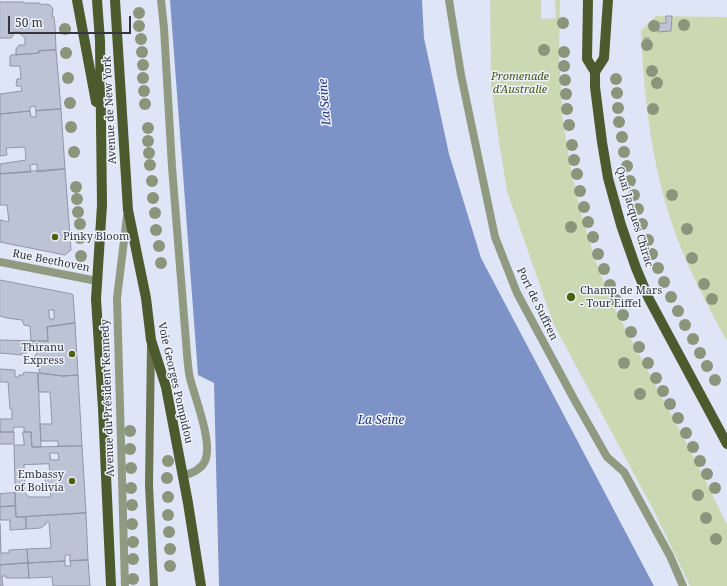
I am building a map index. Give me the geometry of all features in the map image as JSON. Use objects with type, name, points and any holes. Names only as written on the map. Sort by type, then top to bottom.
[{"type":"main road","name":"Avenue de New York","points":[[77,0],[100,126]]},
{"type":"main road","name":"Avenue de New York","points":[[97,0],[100,41],[102,204],[97,280]]},
{"type":"main road","name":"Quai Jacques Chirac","points":[[588,0],[587,59],[595,72],[595,87],[608,178],[636,268],[649,299],[727,444]]},
{"type":"main road","name":"Quai Jacques Chirac","points":[[595,72],[604,58],[608,0]]},
{"type":"main road","name":"Avenue de New York","points":[[116,3],[128,210]]},
{"type":"main road","name":"Voie Georges Pompidou","points":[[128,210],[146,298],[151,340],[166,387],[201,586]]},
{"type":"main road","name":"Avenue du Président Kennedy","points":[[97,280],[96,298],[103,409],[111,586]]},
{"type":"main road","points":[[151,340],[149,485],[154,586]]},
{"type":"street","points":[[161,0],[187,354],[190,381],[200,409],[208,449],[205,461],[201,467],[182,476]]},
{"type":"street","name":"Port de Suffren","points":[[449,0],[462,75],[495,237],[517,292],[574,399],[607,457],[624,472],[670,556],[683,586]]},
{"type":"street","name":"Avenue du Président Kennedy","points":[[125,586],[117,298],[128,210]]},
{"type":"street","name":"Rue Beethoven","points":[[0,262],[97,280]]},
{"type":"green space","name":"Promenade d'Australie","points":[[490,0],[541,0],[541,19],[556,18],[555,0],[560,0],[559,54],[563,123],[573,180],[584,224],[599,271],[615,309],[699,467],[727,525],[727,586],[690,586],[654,511],[553,323],[507,191],[491,86]]},
{"type":"green space","points":[[656,16],[727,17],[727,341],[702,295],[681,248],[671,222],[657,168],[648,113],[642,58],[641,30]]},
{"type":"water","name":"La Seine","points":[[170,0],[422,0],[424,38],[449,154],[481,258],[654,586],[219,586],[214,383],[198,375]]},
{"type":"building","points":[[0,2],[40,3],[40,5],[50,5],[53,9],[52,17],[54,17],[56,50],[16,55],[16,49],[19,45],[25,45],[25,38],[19,33],[20,32],[13,32],[13,36],[11,38],[0,38]]},
{"type":"building","points":[[666,16],[672,16],[671,31],[658,32],[658,23],[666,23]]},
{"type":"building","points":[[645,38],[649,38],[650,47],[645,48]]},
{"type":"building","points":[[56,50],[61,109],[36,111],[35,106],[30,107],[30,111],[0,114],[0,94],[22,91],[21,86],[16,86],[17,79],[21,79],[20,66],[10,66],[11,55]]},
{"type":"building","points":[[61,109],[65,169],[37,172],[37,164],[30,165],[31,172],[0,174],[0,164],[26,160],[25,147],[6,148],[7,155],[0,156],[0,114],[30,111],[31,117],[36,117],[36,111]]},
{"type":"building","points":[[65,169],[71,250],[65,255],[0,242],[0,220],[9,222],[7,205],[0,205],[0,174]]},
{"type":"building","points":[[0,280],[73,295],[75,323],[47,327],[48,341],[31,341],[30,326],[24,325],[22,320],[0,316]],"holes":[[[49,310],[54,310],[54,319],[50,319]]]},
{"type":"building","points":[[75,323],[78,375],[63,376],[40,373],[34,357],[37,353],[37,341],[48,341],[47,327]]},
{"type":"building","points":[[0,340],[37,341],[38,347],[32,344],[28,346],[28,351],[26,351],[27,353],[22,353],[22,355],[0,353]]},
{"type":"building","points":[[0,369],[15,370],[15,377],[23,375],[24,372],[38,373],[41,447],[32,447],[31,432],[24,432],[24,427],[14,427],[13,432],[0,432],[0,419],[12,419],[12,409],[10,409],[8,382],[0,382]]},
{"type":"building","points":[[38,373],[63,376],[78,375],[82,446],[58,446],[58,441],[41,441],[40,424],[52,424],[50,392],[39,392]]},
{"type":"building","points":[[0,432],[14,432],[14,444],[0,444]]},
{"type":"building","points":[[23,432],[31,432],[32,447],[82,446],[86,513],[16,517],[14,445],[24,445]],"holes":[[[50,453],[58,453],[59,460],[51,460]],[[49,464],[50,473],[46,476],[45,480],[47,485],[50,487],[51,497],[29,497],[25,493],[24,465]]]},
{"type":"building","points":[[15,493],[15,506],[0,507],[0,494]]},
{"type":"building","points":[[15,506],[16,517],[26,517],[26,529],[10,530],[10,520],[0,520],[0,507]]},
{"type":"building","points":[[86,513],[88,560],[70,561],[70,555],[65,555],[65,561],[28,563],[27,549],[51,548],[49,522],[46,522],[46,524],[41,528],[26,529],[26,517]]},
{"type":"building","points":[[0,524],[1,553],[9,553],[9,550],[27,549],[28,563],[0,565]]},
{"type":"building","points":[[88,560],[90,586],[53,586],[52,577],[29,578],[28,563],[65,561],[65,566],[71,566],[70,561]]},
{"type":"building","points":[[28,563],[29,578],[6,578],[6,576],[2,576],[3,586],[0,586],[0,565]]},
{"type":"place","name":"Pinky Bloom","points":[[55,237]]},
{"type":"place","name":"Champ de Mars - Tour Eiffel","points":[[571,297]]},
{"type":"place","name":"Thiranu Express","points":[[72,354]]},
{"type":"place","name":"Embassy of Bolivia","points":[[72,481]]}]
